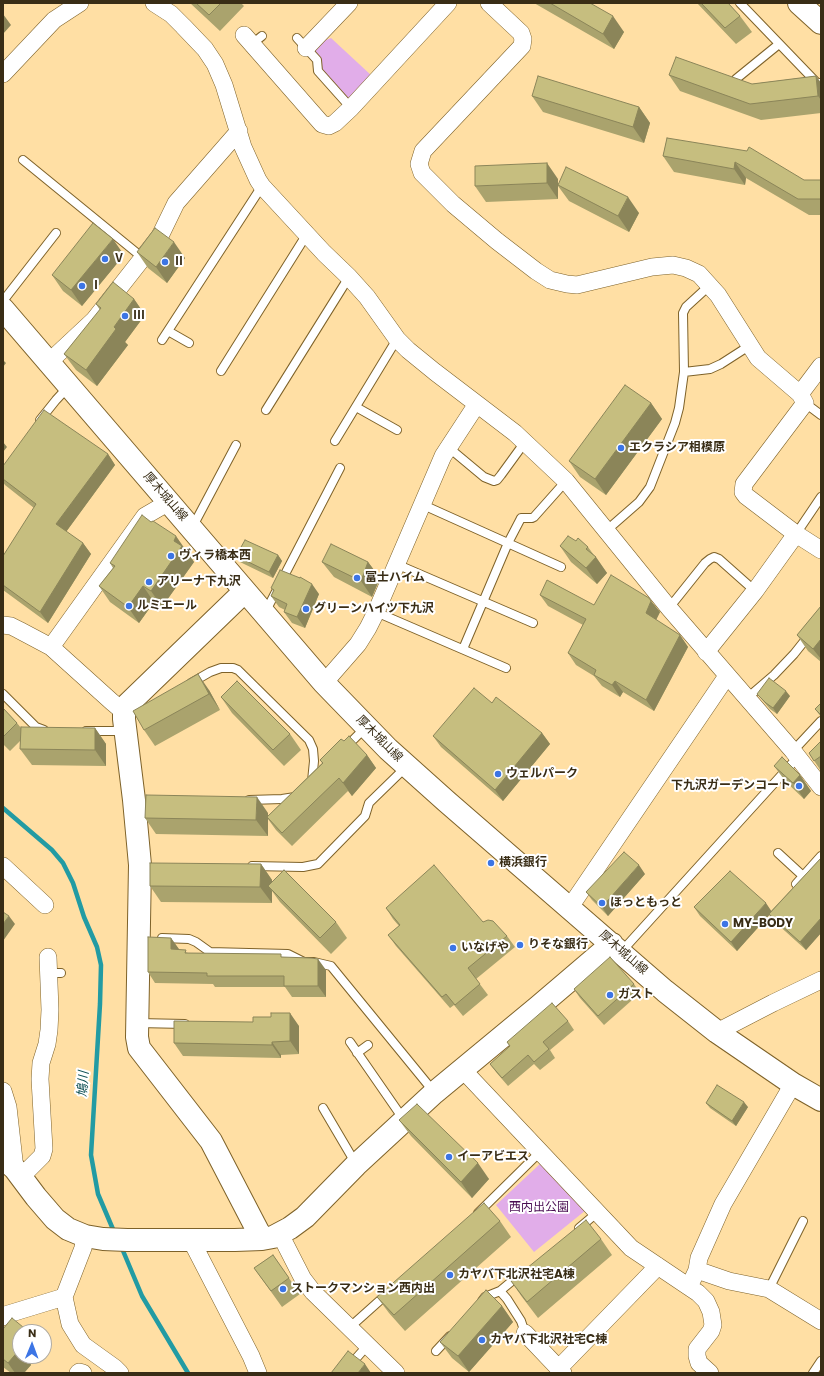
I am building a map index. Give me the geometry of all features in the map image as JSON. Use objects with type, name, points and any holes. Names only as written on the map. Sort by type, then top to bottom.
[{"type":"street","points":[[3,74],[54,20],[80,3]]},
{"type":"street","points":[[154,3],[170,14],[183,26],[205,49],[215,64],[224,85],[243,147],[262,186],[367,297],[397,339],[408,350],[525,442],[566,481],[669,608],[795,754],[821,787]]},
{"type":"street","points":[[302,43],[349,3]]},
{"type":"street","points":[[253,38],[322,124],[329,126],[335,123],[351,108],[448,3]]},
{"type":"street","points":[[489,3],[521,33],[524,39],[522,46],[423,152],[419,164],[422,174],[453,204],[497,241],[550,280],[577,285],[652,267],[673,265],[695,272],[710,285],[718,295],[749,346],[763,363],[802,399]]},
{"type":"street","points":[[799,3],[821,23]]},
{"type":"street","points":[[49,362],[94,320],[160,236],[176,203],[239,131]]},
{"type":"street","name":"厚木城山線","points":[[3,309],[192,528],[262,612],[324,683],[366,727],[407,766],[665,991],[717,1032],[793,1084],[821,1100]]},
{"type":"street","points":[[821,366],[802,399],[742,488],[746,496],[796,534],[821,550]]},
{"type":"street","points":[[324,683],[358,644],[376,612],[421,504],[443,456],[478,404]]},
{"type":"street","points":[[51,647],[145,516],[169,502]]},
{"type":"street","points":[[706,652],[755,591],[796,534]]},
{"type":"street","points":[[245,591],[127,705],[127,719],[138,800],[147,938],[137,1023],[139,1048],[211,1141],[271,1236],[308,1286],[396,1373]]},
{"type":"street","points":[[3,625],[11,626],[51,647],[112,702],[127,719]]},
{"type":"street","points":[[570,907],[727,676]]},
{"type":"street","points":[[3,866],[45,905]]},
{"type":"street","points":[[3,1091],[8,1107],[13,1168],[55,1219],[68,1229],[94,1238],[127,1240],[191,1240],[271,1236],[305,1217],[356,1165],[434,1093],[617,948]]},
{"type":"street","points":[[13,1168],[42,1156],[44,1149],[40,1079],[41,1063],[47,1044],[49,1030],[53,968]]},
{"type":"street","points":[[717,1032],[821,980]]},
{"type":"street","points":[[463,1070],[631,1248],[698,1293],[706,1302],[711,1312],[713,1325],[696,1353],[700,1363],[710,1373]]},
{"type":"street","points":[[689,1287],[697,1270],[699,1258],[723,1204],[793,1084]]},
{"type":"street","points":[[94,1238],[83,1248],[64,1297],[70,1324],[83,1345],[120,1373]]},
{"type":"street","points":[[191,1240],[258,1373]]},
{"type":"street","points":[[525,1333],[561,1371],[658,1266]]},
{"type":"street","points":[[697,1270],[729,1281],[769,1289],[821,1321]]},
{"type":"street","points":[[4,1315],[64,1297]]},
{"type":"street","points":[[78,1373],[83,1373]]},
{"type":"lane","points":[[740,3],[817,83],[821,82]]},
{"type":"lane","points":[[302,43],[317,60],[318,71],[351,108]]},
{"type":"lane","points":[[736,79],[779,44]]},
{"type":"lane","points":[[23,160],[143,258]]},
{"type":"lane","points":[[162,340],[262,186]]},
{"type":"lane","points":[[3,301],[56,233]]},
{"type":"lane","points":[[221,371],[306,234]]},
{"type":"lane","points":[[266,410],[349,277]]},
{"type":"lane","points":[[607,530],[639,502],[650,487],[675,423],[679,408],[684,372],[683,313],[686,307],[710,285]]},
{"type":"lane","points":[[168,331],[189,343]]},
{"type":"lane","points":[[335,441],[397,339]]},
{"type":"lane","points":[[684,372],[710,369],[721,364],[749,346]]},
{"type":"lane","points":[[34,427],[56,400],[70,386]]},
{"type":"lane","points":[[802,399],[821,415]]},
{"type":"lane","points":[[356,408],[397,430]]},
{"type":"lane","points":[[448,447],[484,477],[494,481],[501,475],[525,442]]},
{"type":"lane","points":[[192,528],[236,445]]},
{"type":"lane","points":[[262,612],[269,605],[340,468]]},
{"type":"lane","points":[[463,649],[508,543],[520,520],[522,518],[534,517],[566,481]]},
{"type":"lane","points":[[796,534],[821,497]]},
{"type":"lane","points":[[421,504],[562,567]]},
{"type":"lane","points":[[669,608],[705,563],[714,557],[719,559],[755,591]]},
{"type":"lane","points":[[396,564],[483,601],[532,624]]},
{"type":"lane","points":[[376,612],[506,668]]},
{"type":"lane","points":[[746,698],[774,675],[794,654],[821,620]]},
{"type":"lane","points":[[184,687],[210,672],[221,668],[233,668],[238,670],[309,740],[313,749],[314,760],[306,787]]},
{"type":"lane","points":[[3,694],[36,727],[41,730],[54,730]]},
{"type":"lane","points":[[78,731],[127,719]]},
{"type":"lane","points":[[617,948],[795,754],[821,721]]},
{"type":"lane","points":[[338,755],[366,727]]},
{"type":"lane","points":[[241,866],[303,867],[318,864],[365,816],[369,803],[407,766]]},
{"type":"lane","points":[[243,800],[282,800],[295,797],[322,771]]},
{"type":"lane","points":[[778,853],[803,876]]},
{"type":"lane","points":[[796,884],[821,856]]},
{"type":"lane","points":[[147,938],[189,939],[210,952],[288,954],[304,962],[314,962],[331,966],[434,1093]]},
{"type":"lane","points":[[137,1023],[192,1024]]},
{"type":"lane","points":[[350,1042],[404,1120]]},
{"type":"lane","points":[[357,1053],[368,1045]]},
{"type":"lane","points":[[323,1108],[356,1165]]},
{"type":"lane","points":[[474,1218],[540,1152]]},
{"type":"lane","points":[[574,1232],[598,1212]]},
{"type":"lane","points":[[769,1289],[803,1221]]},
{"type":"lane","points":[[475,1308],[485,1297],[500,1291],[525,1271]]},
{"type":"lane","points":[[349,1328],[396,1287]]},
{"type":"lane","points":[[500,1291],[507,1298],[518,1316],[525,1333]]},
{"type":"lane","points":[[436,1351],[455,1329]]},
{"type":"lane","points":[[343,1373],[367,1346]]},
{"type":"lane","points":[[813,1373],[821,1361]]},
{"type":"green space","points":[[331,38],[372,76],[351,108],[318,71],[317,60],[306,48]]},
{"type":"green space","name":"西内出公園","points":[[541,1163],[586,1210],[534,1252],[496,1205]]},
{"type":"building","points":[[196,3],[221,3],[209,15]]},
{"type":"building","points":[[550,3],[590,3],[613,16],[603,34]]},
{"type":"building","points":[[701,3],[728,3],[740,16],[725,28]]},
{"type":"building","points":[[676,57],[752,84],[816,76],[818,96],[750,104],[669,75]]},
{"type":"building","points":[[538,76],[639,107],[633,127],[532,96]]},
{"type":"building","points":[[667,138],[747,151],[749,147],[804,180],[821,180],[821,199],[798,199],[735,162],[734,169],[663,156]]},
{"type":"building","points":[[547,163],[547,183],[475,186],[475,166]]},
{"type":"building","points":[[566,167],[628,197],[618,216],[558,185]]},
{"type":"building","points":[[93,223],[113,239],[71,290],[52,275]]},
{"type":"building","points":[[155,228],[174,242],[156,267],[137,252]]},
{"type":"building","points":[[113,282],[134,299],[114,327],[116,329],[86,370],[64,354],[101,308],[96,304]]},
{"type":"building","points":[[625,385],[651,403],[595,479],[569,461]]},
{"type":"building","points":[[44,410],[108,454],[56,524],[83,543],[40,612],[3,585],[3,556],[36,504],[3,479],[3,466]]},
{"type":"building","points":[[142,515],[151,522],[153,521],[176,536],[174,541],[182,546],[151,591],[143,586],[128,607],[99,586],[115,566],[110,563]]},
{"type":"building","points":[[568,536],[576,541],[578,538],[588,547],[586,549],[596,557],[586,568],[560,546]]},
{"type":"building","points":[[245,540],[278,555],[269,572],[236,556]]},
{"type":"building","points":[[331,544],[368,562],[361,581],[322,562]]},
{"type":"building","points":[[280,570],[300,577],[312,584],[297,617],[284,612],[287,604],[271,596],[274,590],[271,588]]},
{"type":"building","points":[[611,575],[649,598],[651,601],[646,613],[680,635],[646,700],[615,681],[612,685],[594,675],[596,670],[568,653],[586,619],[540,595],[547,580],[594,605]]},
{"type":"building","points":[[821,606],[821,639],[813,649],[797,635]]},
{"type":"building","points":[[198,674],[209,694],[144,730],[133,711]]},
{"type":"building","points":[[769,678],[786,691],[773,708],[757,694]]},
{"type":"building","points":[[237,681],[290,734],[273,750],[221,697]]},
{"type":"building","name":"ウェルパーク","points":[[474,688],[492,703],[496,697],[542,733],[495,790],[433,736]]},
{"type":"building","points":[[821,703],[821,715],[815,709]]},
{"type":"building","points":[[3,708],[17,723],[3,737]]},
{"type":"building","points":[[21,727],[95,728],[95,750],[20,749]]},
{"type":"building","points":[[349,736],[367,755],[343,783],[339,778],[282,833],[267,817],[323,763],[320,760],[341,739],[344,741]]},
{"type":"building","points":[[821,741],[821,756],[814,761],[809,753]]},
{"type":"building","points":[[782,757],[800,775],[793,783],[774,766]]},
{"type":"building","points":[[146,795],[257,797],[256,820],[145,818]]},
{"type":"building","points":[[624,852],[639,865],[602,907],[586,892]]},
{"type":"building","points":[[821,858],[821,918],[800,942],[769,914]]},
{"type":"building","points":[[150,863],[261,864],[260,887],[150,886]]},
{"type":"building","name":"いなげや","points":[[434,865],[483,922],[488,920],[493,921],[507,936],[468,968],[480,984],[455,1005],[446,994],[442,997],[388,935],[400,925],[386,908]]},
{"type":"building","points":[[284,870],[336,922],[320,938],[268,886]]},
{"type":"building","points":[[730,871],[766,903],[731,942],[694,907]]},
{"type":"building","points":[[3,912],[9,916],[3,924]]},
{"type":"building","points":[[148,937],[171,938],[171,949],[186,950],[185,953],[281,954],[281,957],[318,959],[318,986],[284,986],[284,976],[207,976],[207,973],[148,972]]},
{"type":"building","name":"ガスト","points":[[610,957],[634,984],[598,1016],[574,989]]},
{"type":"building","points":[[552,1003],[568,1021],[543,1042],[549,1049],[534,1062],[528,1055],[502,1078],[490,1064],[510,1046],[507,1042]]},
{"type":"building","points":[[271,1013],[290,1013],[290,1041],[272,1042],[272,1045],[174,1043],[174,1021],[253,1022],[253,1017],[271,1017]]},
{"type":"building","points":[[717,1085],[744,1102],[732,1121],[706,1103]]},
{"type":"building","name":"イーアビエス","points":[[417,1104],[478,1163],[461,1182],[399,1120]]},
{"type":"building","points":[[484,1203],[500,1221],[394,1315],[377,1297]]},
{"type":"building","points":[[586,1220],[601,1239],[527,1302],[511,1281]]},
{"type":"building","points":[[273,1255],[289,1278],[271,1291],[254,1268]]},
{"type":"building","points":[[486,1290],[502,1306],[458,1356],[440,1342]]},
{"type":"building","points":[[12,1318],[19,1324],[12,1324],[12,1358],[8,1363],[3,1359],[3,1329]]},
{"type":"building","points":[[348,1351],[365,1364],[358,1373],[331,1373]]},
{"type":"waterway","name":"鳩川","points":[[3,808],[52,850],[63,863],[73,883],[84,917],[97,947],[101,965],[100,1004],[91,1155],[98,1194],[115,1234]]},
{"type":"waterway","name":"鳩川","points":[[121,1246],[142,1296],[188,1373]]},
{"type":"place","name":"Ⅴ","points":[[105,259]]},
{"type":"place","name":"Ⅱ","points":[[165,262]]},
{"type":"place","name":"Ⅰ","points":[[82,286]]},
{"type":"place","name":"Ⅲ","points":[[125,316]]},
{"type":"place","name":"エクラシア相模原","points":[[621,448]]},
{"type":"place","name":"ヴィラ橋本西","points":[[171,556]]},
{"type":"place","name":"富士ハイム","points":[[357,578]]},
{"type":"place","name":"アリーナ下九沢","points":[[149,582]]},
{"type":"place","name":"ルミエール","points":[[129,606]]},
{"type":"place","name":"グリーンハイツ下九沢","points":[[306,609]]},
{"type":"place","name":"ウェルパーク","points":[[498,774]]},
{"type":"place","name":"下九沢ガーデンコート","points":[[799,786]]},
{"type":"place","name":"横浜銀行","points":[[491,863]]},
{"type":"place","name":"ほっともっと","points":[[602,903]]},
{"type":"place","name":"MY-BODY","points":[[725,924]]},
{"type":"place","name":"りそな銀行","points":[[520,945]]},
{"type":"place","name":"いなげや","points":[[453,948]]},
{"type":"place","name":"ガスト","points":[[610,995]]},
{"type":"place","name":"イーアビエス","points":[[449,1157]]},
{"type":"place","name":"カヤバ下北沢社宅A棟","points":[[450,1275]]},
{"type":"place","name":"ストークマンション西内出","points":[[283,1289]]},
{"type":"place","name":"カヤバ下北沢社宅C棟","points":[[482,1340]]}]
